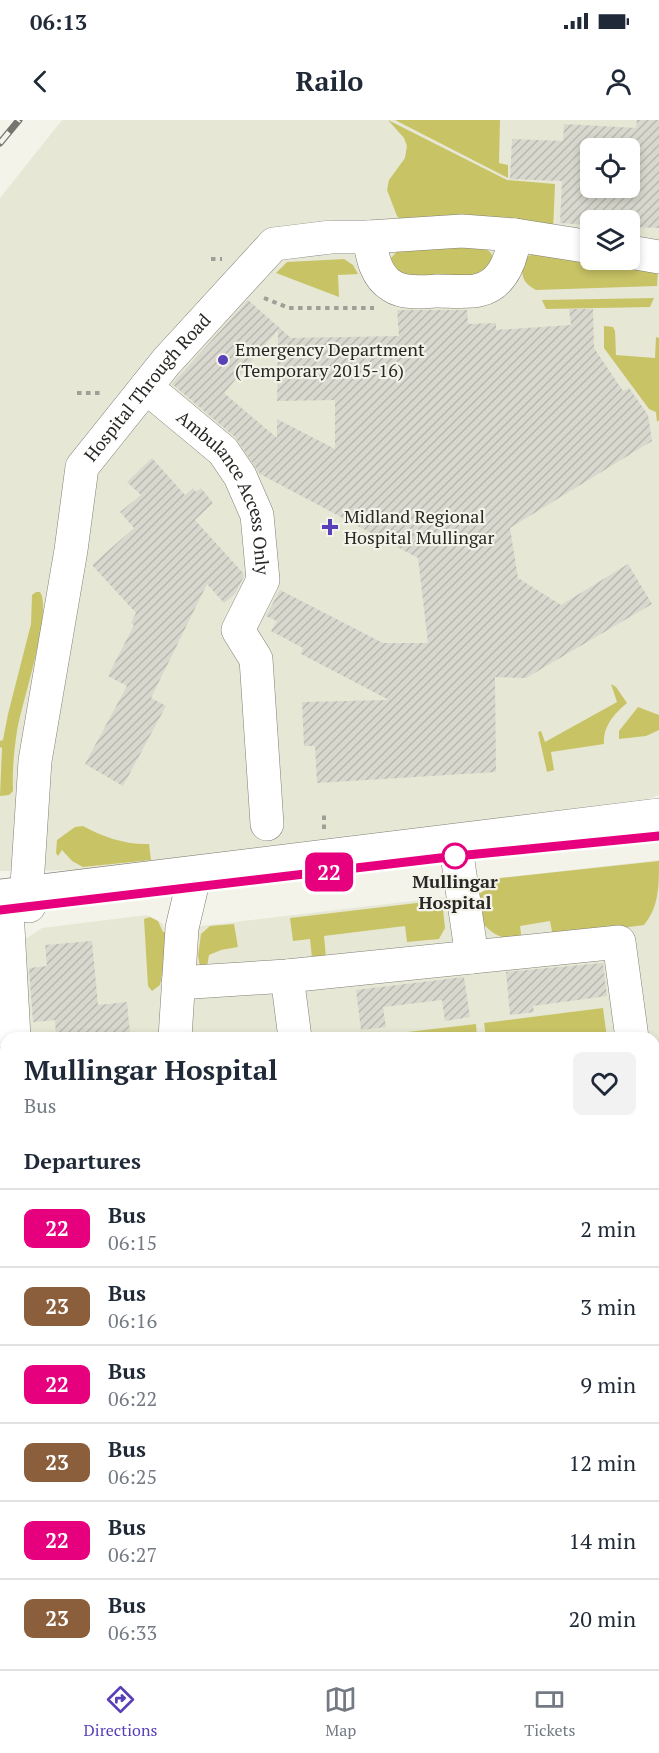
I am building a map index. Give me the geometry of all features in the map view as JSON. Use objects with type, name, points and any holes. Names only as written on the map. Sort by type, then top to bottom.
[{"type":"street","name":"Hospital Through Road","points":[[14,1032],[13,903],[27,885],[35,761],[71,550],[81,467],[146,387],[274,243],[331,237],[462,231],[515,235],[580,245]]},
{"type":"street","points":[[369,237],[374,264],[391,286],[403,290],[420,291],[479,290],[493,283],[505,271],[512,256],[515,235]]},
{"type":"street","points":[[640,254],[659,257]]},
{"type":"street","name":"Ambulance Access Only","points":[[146,387],[223,451],[240,476],[257,516],[263,580],[238,630],[256,659],[267,824]]},
{"type":"street","points":[[13,903],[456,849],[659,815]]},
{"type":"street","points":[[456,849],[659,836]]},
{"type":"street","points":[[456,849],[472,957]]},
{"type":"street","points":[[174,1032],[182,928],[193,881]]},
{"type":"street","points":[[178,983],[287,976],[619,942],[631,1032]]},
{"type":"street","points":[[287,976],[294,1032]]},
{"type":"path","points":[[211,259],[226,260],[240,279],[261,297],[289,308],[387,308],[391,286]]},
{"type":"shaded area","name":"Midland Regional Hospital Mullingar","points":[[62,120],[659,120],[659,795],[639,803],[85,870],[0,871],[0,198]]},
{"type":"shaded area","points":[[659,860],[659,1032],[29,1032],[24,940],[42,928],[147,915],[162,923],[166,930],[480,893],[500,878]]},
{"type":"green space","points":[[388,120],[507,180],[555,184],[553,231],[401,221],[387,190],[389,180],[405,158],[407,146],[404,138]]},
{"type":"green space","points":[[395,120],[500,120],[499,163],[508,165],[508,178]]},
{"type":"green space","points":[[476,245],[491,253],[493,260],[488,276],[405,280],[390,263],[391,258],[401,247]]},
{"type":"green space","points":[[535,253],[580,258],[580,270],[640,270],[640,266],[658,269],[657,286],[536,290],[527,284],[523,277],[522,269],[525,258]]},
{"type":"green space","points":[[344,259],[353,265],[358,274],[338,275],[339,297],[276,273],[287,262]]},
{"type":"green space","points":[[654,298],[650,307],[546,309],[542,300]]},
{"type":"green space","points":[[604,326],[613,327],[615,331],[616,355],[655,358],[656,337],[659,338],[659,420],[657,422],[656,412],[649,409],[604,348]]},
{"type":"green space","points":[[40,592],[43,602],[42,618],[35,659],[17,731],[13,791],[9,795],[0,796],[2,748],[0,741],[3,740],[31,624],[32,595]]},
{"type":"green space","points":[[611,684],[616,687],[627,703],[610,721],[605,732],[604,744],[551,752],[554,770],[547,772],[538,732],[541,731],[545,742],[617,702]]},
{"type":"green space","points":[[638,707],[659,715],[659,730],[646,736],[619,739],[619,731]]},
{"type":"green space","points":[[83,826],[115,840],[149,844],[151,860],[83,867],[72,861],[62,850],[58,856],[56,853],[57,840],[75,827]]},
{"type":"green space","points":[[659,861],[655,903],[644,925],[553,937],[550,921],[520,926],[522,941],[516,941],[509,940],[490,930],[477,912],[476,895],[500,878]]},
{"type":"green space","points":[[442,900],[445,928],[439,939],[407,942],[405,926],[324,936],[326,957],[312,958],[310,939],[293,941],[290,918]]},
{"type":"green space","points":[[150,917],[158,921],[163,932],[170,932],[160,985],[152,991],[148,986],[144,919]]},
{"type":"green space","points":[[234,924],[238,947],[209,955],[207,967],[200,966],[198,956],[201,934],[210,926]]},
{"type":"green space","points":[[603,1008],[606,1032],[485,1032],[484,1023]]},
{"type":"green space","points":[[476,1024],[477,1032],[408,1032]]},
{"type":"building","points":[[637,120],[659,120],[659,228],[640,227],[640,210],[580,210],[580,224],[560,223],[562,181],[510,179],[512,139],[563,141],[564,124],[636,128]]},
{"type":"building","points":[[248,300],[291,338],[399,336],[397,310],[467,310],[468,324],[496,323],[496,330],[571,325],[569,309],[593,309],[594,348],[623,391],[629,388],[648,415],[652,441],[510,528],[518,578],[561,605],[628,564],[652,604],[526,678],[495,677],[496,772],[317,783],[315,746],[304,746],[302,702],[389,700],[301,654],[303,648],[271,631],[277,621],[266,616],[280,590],[383,643],[428,643],[418,558],[260,474],[235,437],[172,384]],"holes":[[[278,330],[277,401],[335,400],[335,449],[277,419],[277,438],[224,393]]]},
{"type":"building","points":[[152,458],[185,495],[193,488],[196,492],[201,488],[213,503],[195,520],[244,576],[235,594],[224,603],[207,584],[151,698],[166,706],[123,786],[85,764],[127,686],[108,676],[134,625],[131,623],[136,613],[92,565],[134,528],[120,512],[141,495],[127,482]]},
{"type":"building","points":[[92,941],[98,1005],[127,1002],[130,1032],[56,1032],[55,1020],[33,1022],[29,968],[47,966],[45,945]]},
{"type":"building","points":[[603,963],[607,996],[533,1006],[534,1012],[510,1015],[506,972]]},
{"type":"building","points":[[464,977],[470,1017],[445,1021],[442,1000],[383,1007],[386,1027],[361,1030],[356,990]]},
{"type":"railway","points":[[0,143],[19,120]]},
{"type":"bus line","name":"22","points":[[0,910],[457,856],[659,836]]},
{"type":"place","name":"Emergency Department (Temporary 2015-16)","points":[[223,360]]},
{"type":"place","name":"Midland Regional Hospital Mullingar","points":[[330,527]]},
{"type":"place","name":"Mullingar Hospital","points":[[455,856]]}]
